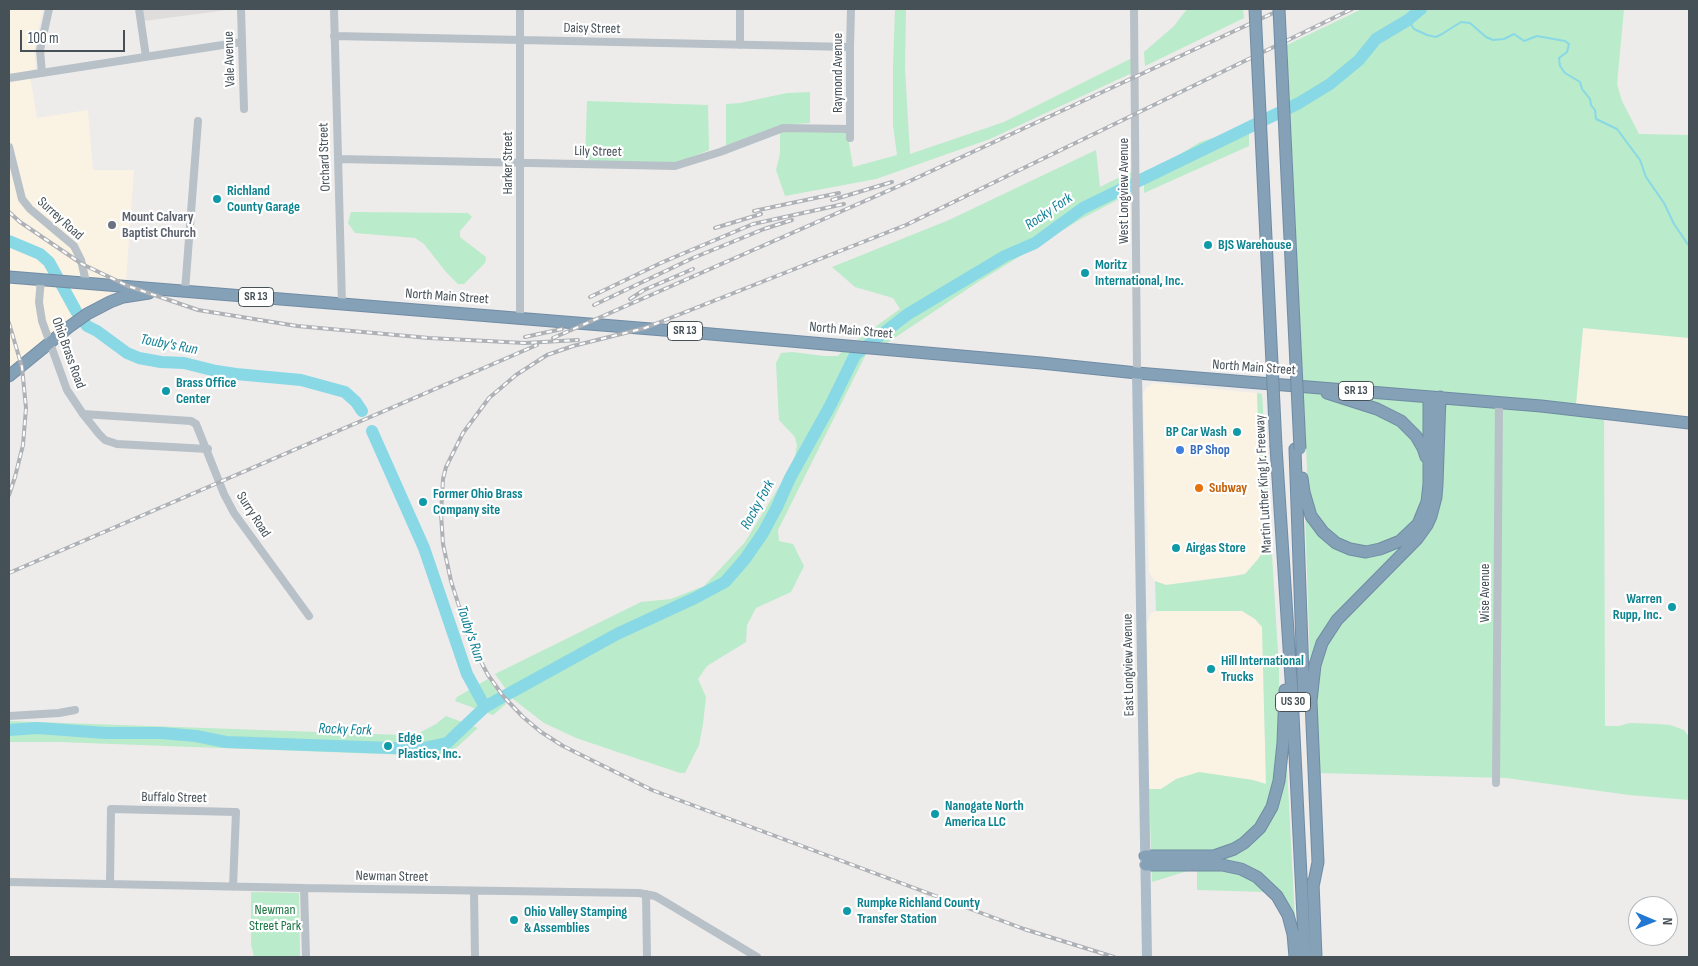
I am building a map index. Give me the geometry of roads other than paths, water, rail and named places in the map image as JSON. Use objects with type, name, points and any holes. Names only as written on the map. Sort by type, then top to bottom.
[{"type":"highway","points":[[1146,861],[1209,856],[1234,849],[1252,837],[1260,828],[1272,807],[1276,794],[1283,743],[1285,685],[1274,447],[1249,9]]},
{"type":"highway","name":"Martin Luther King Jr. Freeway","points":[[1255,9],[1274,447],[1292,694],[1305,957]]},
{"type":"highway","name":"US 30","points":[[1273,9],[1298,449],[1304,696],[1316,957]]},
{"type":"highway","points":[[1279,9],[1298,449],[1304,492],[1311,516],[1316,525],[1328,538],[1357,551],[1374,551],[1394,544],[1412,530],[1422,517],[1427,502],[1435,397]]},
{"type":"highway","name":"North Main Street","points":[[9,277],[850,346],[1137,373],[1435,397],[1689,423]]},
{"type":"highway","name":"SR 13","points":[[9,376],[68,326],[87,314],[123,297],[170,290]]},
{"type":"highway","points":[[1311,387],[1377,409],[1401,421],[1420,442],[1429,469]]},
{"type":"highway","points":[[1313,887],[1318,862],[1311,701],[1314,665],[1322,643],[1337,620],[1417,539],[1427,525],[1431,516],[1438,484],[1435,397]]},
{"type":"highway","points":[[1146,861],[1222,865],[1241,869],[1257,877],[1277,896],[1288,915],[1293,934],[1295,957]]},
{"type":"main road","name":"East Longview Avenue","points":[[1137,373],[1147,957]]},
{"type":"street","points":[[42,73],[40,50],[49,9]]},
{"type":"street","points":[[139,9],[146,57]]},
{"type":"street","name":"Vale Avenue","points":[[241,9],[244,109]]},
{"type":"street","name":"Orchard Street","points":[[334,9],[342,304]]},
{"type":"street","name":"Harker Street","points":[[520,9],[520,318]]},
{"type":"street","points":[[740,9],[740,44]]},
{"type":"street","name":"Raymond Avenue","points":[[850,133],[851,9]]},
{"type":"street","name":"West Longview Avenue","points":[[1134,9],[1137,373]]},
{"type":"street","name":"Daisy Street","points":[[334,36],[850,47]]},
{"type":"street","points":[[9,78],[242,42]]},
{"type":"street","points":[[185,291],[198,121]]},
{"type":"street","name":"Lily Street","points":[[338,159],[675,166],[720,152],[782,128],[850,133]]},
{"type":"street","name":"Surrey Road","points":[[9,147],[22,199],[30,209],[74,246],[81,260],[86,282]]},
{"type":"street","name":"Ohio Brass Road","points":[[45,280],[40,313],[50,343],[67,390],[99,434],[111,443],[208,449]]},
{"type":"street","name":"Wise Avenue","points":[[1496,783],[1499,403]]},
{"type":"street","name":"Surry Road","points":[[83,414],[191,421],[198,425],[224,494],[234,513],[309,616]]},
{"type":"street","points":[[9,716],[59,713],[75,710]]},
{"type":"street","name":"Buffalo Street","points":[[110,884],[111,809],[236,812],[233,887]]},
{"type":"street","name":"Newman Street","points":[[9,882],[646,894],[662,900],[757,957]]},
{"type":"street","points":[[304,888],[306,957]]},
{"type":"street","points":[[474,891],[475,957]]},
{"type":"street","points":[[646,894],[647,957]]},
{"type":"waterway","name":"Rocky Fork","points":[[9,730],[37,728],[106,733],[161,733],[196,736],[226,742],[419,749],[447,743],[485,707],[617,634],[725,582],[745,559],[763,533],[855,355],[908,314],[1005,256],[1035,243],[1083,208],[1299,103],[1330,84],[1359,60],[1376,39],[1408,20],[1421,9]]},
{"type":"waterway","points":[[1408,20],[1414,29],[1436,37],[1461,22],[1470,23],[1486,37],[1493,40],[1504,39],[1514,34],[1524,41],[1537,36],[1565,41],[1569,44],[1567,52],[1559,58],[1560,66],[1565,73],[1580,82],[1582,89],[1590,99],[1591,105],[1595,110],[1596,119],[1617,129],[1640,160],[1646,177],[1664,203],[1674,224],[1689,246]]},
{"type":"waterway","name":"Touby's Run","points":[[9,241],[40,254],[49,262],[76,311],[87,326],[127,353],[139,358],[161,362],[184,363],[216,371],[301,380],[345,392],[356,402],[362,411]]},
{"type":"waterway","name":"Touby's Run","points":[[372,431],[424,548],[467,674],[485,707]]},
{"type":"railway","points":[[553,338],[899,186],[1282,9]]},
{"type":"railway","points":[[1114,957],[1024,929],[652,790],[563,746],[541,732],[503,696],[488,675],[470,641],[451,581],[443,544],[441,514],[443,479],[446,467],[463,433],[489,398],[516,375],[547,355],[573,346],[645,328],[906,225],[1352,9]]},
{"type":"railway","points":[[832,200],[892,182]]},
{"type":"railway","points":[[754,211],[839,193]]},
{"type":"railway","points":[[590,297],[663,262],[753,224],[844,204]]},
{"type":"railway","points":[[9,212],[20,222],[82,264],[128,286],[198,310],[297,326],[429,338],[525,343],[578,340]]},
{"type":"railway","points":[[715,228],[761,214]]},
{"type":"railway","points":[[594,305],[693,258],[764,229],[792,220]]},
{"type":"railway","points":[[630,299],[644,290],[693,269]]},
{"type":"railway","points":[[9,323],[22,367],[26,408],[23,445],[9,495]]},
{"type":"railway","points":[[525,337],[562,329]]},
{"type":"railway","points":[[9,573],[537,345]]},
{"type":"place","name":"Richland County Garage","points":[[217,199]]},
{"type":"place","name":"Mount Calvary Baptist Church","points":[[112,225]]},
{"type":"place","name":"BJS Warehouse","points":[[1208,245]]},
{"type":"place","name":"Moritz International, Inc.","points":[[1085,273]]},
{"type":"place","name":"Brass Office Center","points":[[166,391]]},
{"type":"place","name":"BP Car Wash","points":[[1237,432]]},
{"type":"place","name":"BP Shop","points":[[1180,450]]},
{"type":"place","name":"Subway","points":[[1199,488]]},
{"type":"place","name":"Former Ohio Brass Company site","points":[[423,502]]},
{"type":"place","name":"Airgas Store","points":[[1176,548]]},
{"type":"place","name":"Warren Rupp, Inc.","points":[[1672,607]]},
{"type":"place","name":"Hill International Trucks","points":[[1211,669]]},
{"type":"place","name":"Edge Plastics, Inc.","points":[[388,746]]},
{"type":"place","name":"Nanogate North America LLC","points":[[935,814]]},
{"type":"place","name":"Rumpke Richland County Transfer Station","points":[[847,911]]},
{"type":"place","name":"Ohio Valley Stamping & Assemblies","points":[[514,920]]},
{"type":"park label","name":"Newman Street Park","points":[[275,918]]}]
